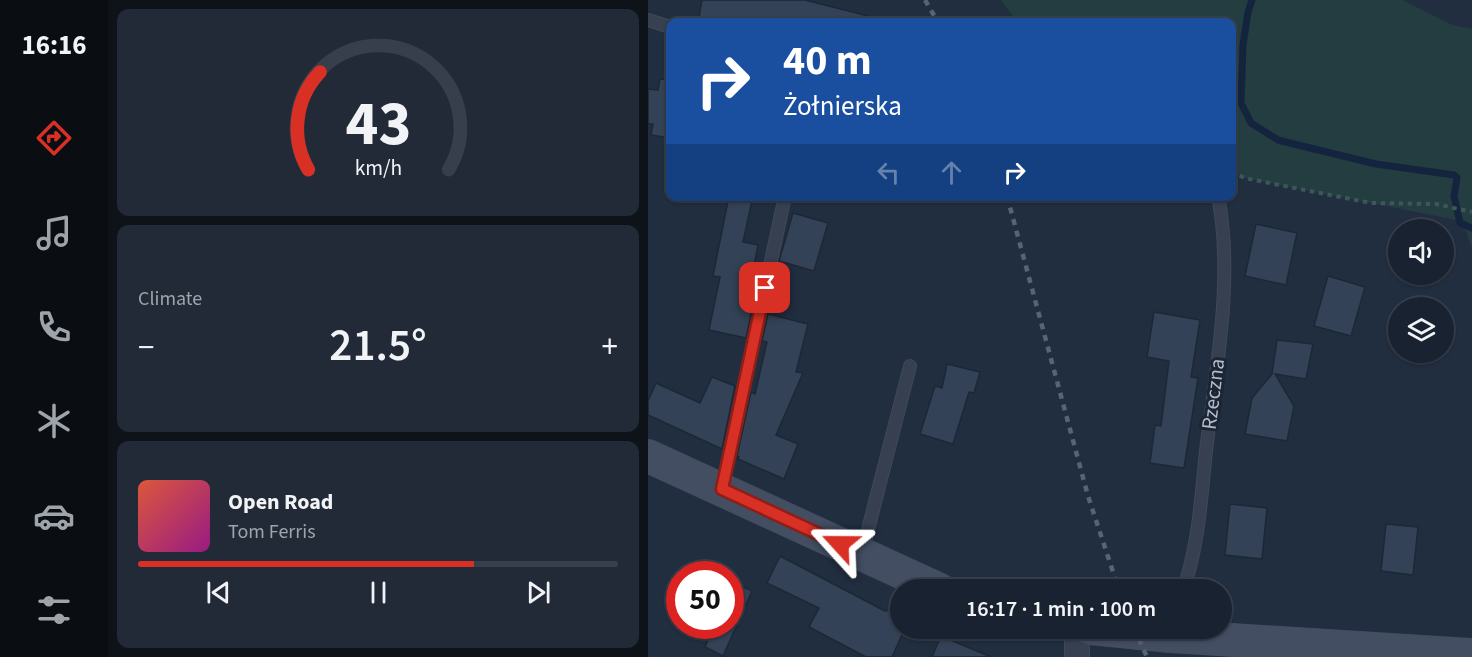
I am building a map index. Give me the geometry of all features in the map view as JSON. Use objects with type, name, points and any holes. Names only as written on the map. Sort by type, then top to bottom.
[{"type":"main road","points":[[648,456],[916,579]]},
{"type":"main road","points":[[1232,637],[1472,655]]},
{"type":"street","points":[[1077,639],[1077,657]]},
{"type":"lane","points":[[648,20],[666,26]]},
{"type":"lane","points":[[722,489],[784,201]]},
{"type":"lane","name":"Rzeczna","points":[[1186,579],[1195,545],[1223,298],[1218,201]]},
{"type":"lane","points":[[862,554],[910,366]]},
{"type":"path","points":[[1236,173],[1245,178],[1371,203],[1436,204],[1470,212]]},
{"type":"green space","points":[[1001,0],[1402,0],[1452,25],[1472,29],[1472,248],[1462,221],[1244,178],[1236,173],[1236,18],[1014,18]]},
{"type":"building","points":[[702,0],[805,0],[868,16],[868,18],[699,18]]},
{"type":"building","points":[[660,79],[666,80],[666,137],[651,135],[653,124],[648,124],[648,89],[658,90]]},
{"type":"building","points":[[728,201],[752,201],[743,242],[758,245],[749,294],[755,296],[746,338],[709,330],[720,277],[713,276]]},
{"type":"building","points":[[793,213],[828,223],[814,271],[779,261]]},
{"type":"building","points":[[1256,224],[1297,233],[1286,285],[1245,276]]},
{"type":"building","points":[[1328,276],[1365,287],[1351,336],[1314,326]]},
{"type":"building","points":[[1154,312],[1200,320],[1191,377],[1198,378],[1184,468],[1150,463],[1155,425],[1161,426],[1169,361],[1147,357]]},
{"type":"building","points":[[768,314],[808,324],[796,372],[803,373],[776,435],[798,444],[784,479],[738,459],[737,456],[751,392],[755,394],[767,342],[762,341]]},
{"type":"building","points":[[1277,340],[1313,344],[1306,379],[1275,374],[1294,406],[1287,441],[1245,434],[1252,398],[1272,374]]},
{"type":"building","points":[[947,364],[980,372],[974,393],[969,392],[953,444],[920,434],[935,386],[942,388]]},
{"type":"building","points":[[712,377],[735,386],[722,449],[648,415],[648,401],[656,383],[700,403]]},
{"type":"building","points":[[1230,504],[1267,508],[1262,559],[1225,555]]},
{"type":"building","points":[[1386,524],[1418,527],[1413,575],[1381,571]]},
{"type":"building","points":[[780,556],[890,612],[890,639],[900,639],[892,657],[866,657],[809,627],[819,608],[767,583]]},
{"type":"building","points":[[744,587],[752,591],[744,609]]},
{"type":"building","points":[[708,639],[731,639],[723,656],[705,647]]},
{"type":"building","points":[[940,639],[948,639],[991,657],[932,657]]},
{"type":"waterway","points":[[1252,0],[1243,45],[1241,103],[1251,123],[1278,140],[1376,164],[1454,175],[1457,178],[1454,196],[1460,223],[1472,228]]},
{"type":"railway","points":[[925,0],[936,18]]},
{"type":"railway","points":[[1008,201],[1088,496],[1115,579]]},
{"type":"railway","points":[[1139,639],[1147,657]]},
{"type":"route","points":[[765,288],[722,489],[840,544]]}]
